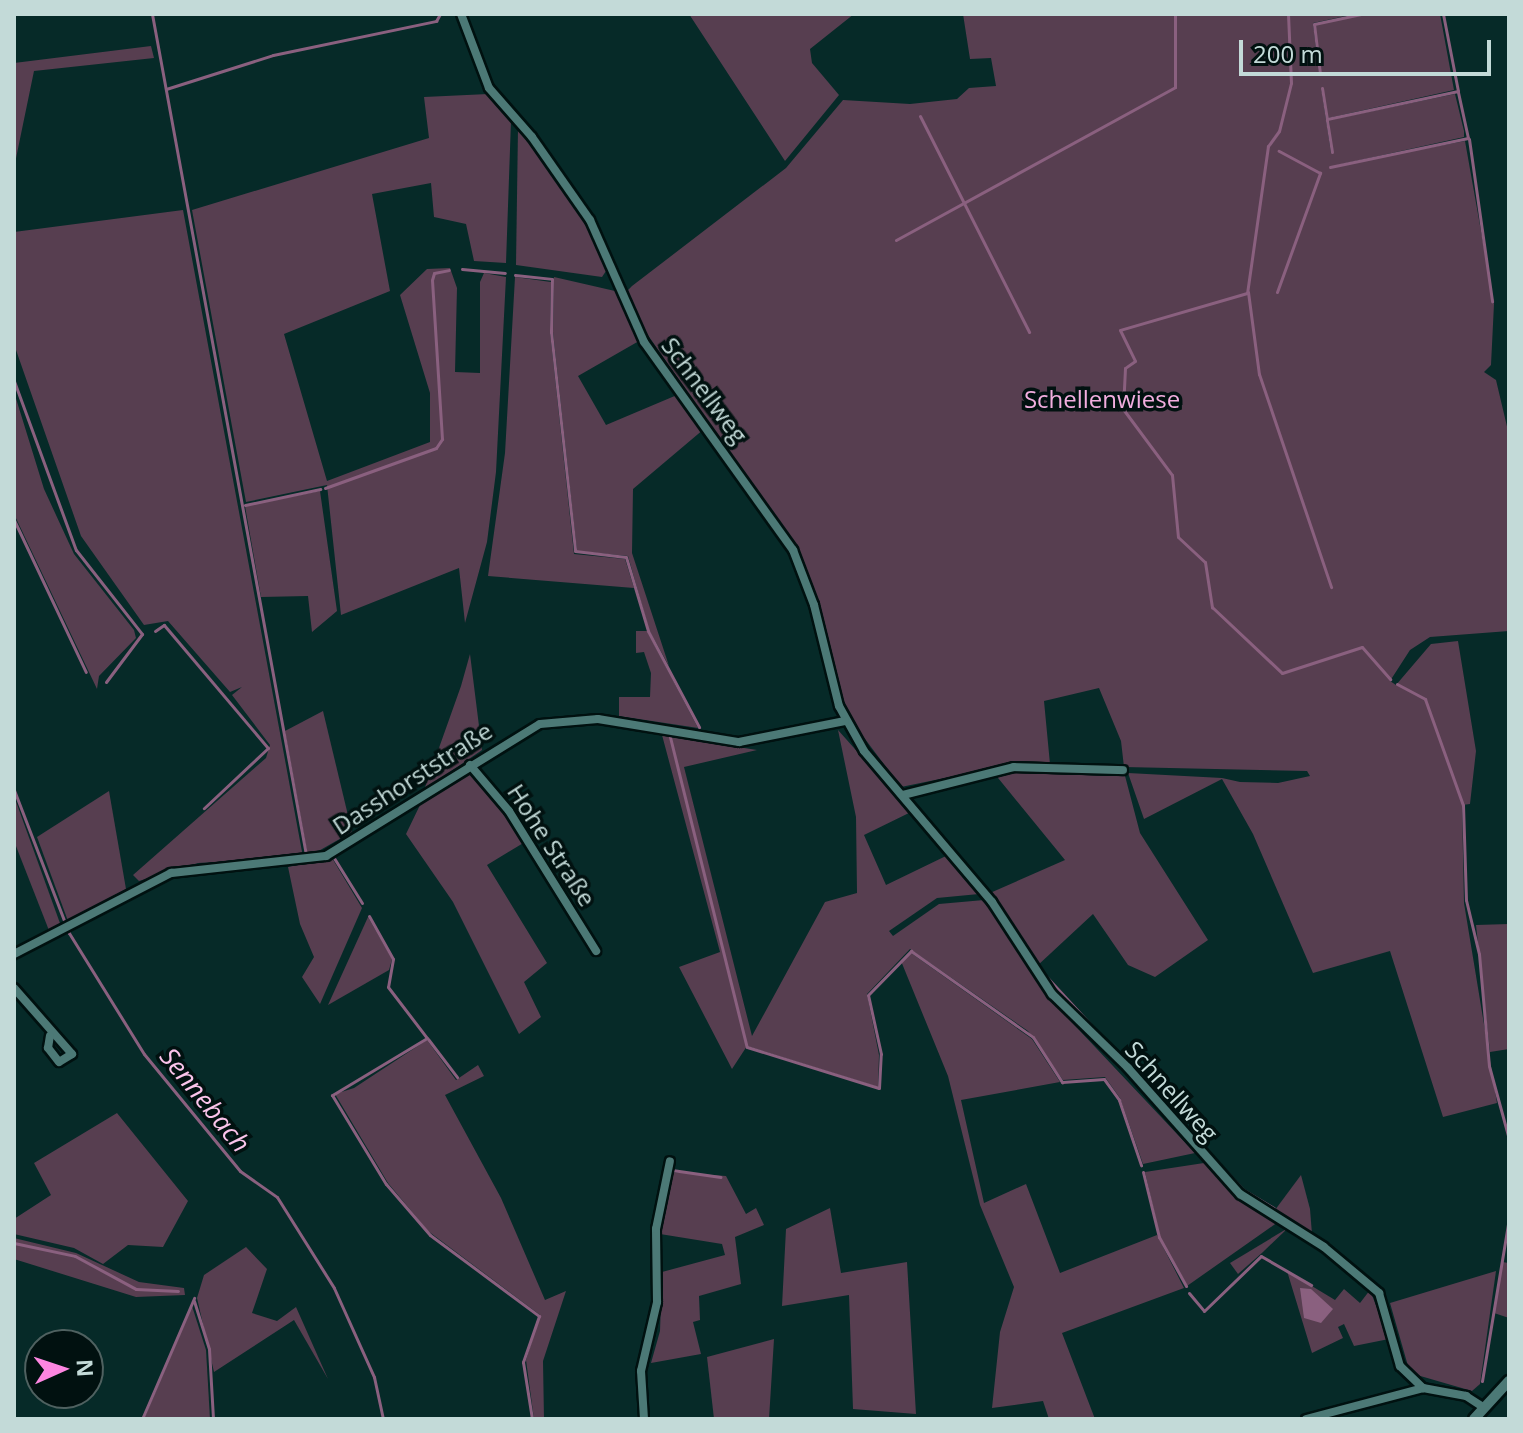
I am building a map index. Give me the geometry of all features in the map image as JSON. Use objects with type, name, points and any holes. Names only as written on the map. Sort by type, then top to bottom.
[{"type":"street","name":"Schnellweg","points":[[461,14],[489,88],[532,137],[590,220],[644,342],[793,550],[845,721],[992,902],[1052,994],[1128,1068],[1240,1194],[1324,1247],[1379,1293],[1400,1366],[1423,1388]]},
{"type":"street","name":"Dasshorststraße","points":[[14,954],[171,873],[326,856],[520,733],[570,718],[739,742],[845,721]]},
{"type":"street","name":"Hohe Straße","points":[[470,765],[509,811],[596,951]]},
{"type":"street","points":[[903,795],[1014,767],[1123,770]]},
{"type":"street","points":[[14,988],[50,1036]]},
{"type":"street","points":[[644,1419],[641,1371],[657,1302],[656,1229],[670,1161]]},
{"type":"street","points":[[1474,1419],[1509,1381]]},
{"type":"street","points":[[1306,1419],[1423,1388],[1466,1396],[1483,1407]]},
{"type":"green space","points":[[689,14],[854,14],[810,49],[812,63],[839,95],[785,161]]},
{"type":"green space","name":"Schellenwiese","points":[[963,14],[1355,14],[1313,23],[1319,75],[1315,25],[1368,14],[1440,14],[1454,90],[1328,118],[1321,87],[1331,153],[1329,120],[1455,94],[1464,137],[1333,166],[1465,141],[1494,304],[1491,365],[1484,372],[1496,380],[1509,435],[1509,631],[1430,637],[1410,650],[1390,681],[1396,685],[1431,644],[1458,641],[1476,751],[1470,804],[1462,805],[1464,903],[1497,1103],[1443,1117],[1390,951],[1313,973],[1253,834],[1222,779],[1144,819],[1128,773],[1222,778],[1240,782],[1278,783],[1310,776],[1307,771],[1124,767],[1121,741],[1099,688],[1044,701],[1050,764],[1013,764],[901,787],[847,715],[797,550],[636,318],[625,293],[786,168],[843,100],[910,104],[957,99],[969,88],[996,86],[991,58],[970,59]]},
{"type":"green space","points":[[151,46],[154,58],[34,71],[14,168],[14,63]]},
{"type":"green space","points":[[488,94],[511,121],[506,263],[474,261],[466,224],[434,217],[431,183],[372,194],[390,291],[284,334],[327,481],[430,442],[430,393],[400,295],[427,269],[450,268],[457,288],[455,372],[480,373],[480,282],[484,273],[506,277],[496,472],[487,542],[465,623],[459,568],[341,615],[327,485],[246,502],[192,210],[429,138],[424,97]]},
{"type":"green space","points":[[518,128],[586,224],[606,271],[602,277],[516,265]]},
{"type":"green space","points":[[183,210],[303,857],[198,863],[139,881],[133,875],[266,758],[270,745],[232,695],[242,687],[230,692],[168,621],[144,625],[81,536],[16,350],[14,232]]},
{"type":"green space","points":[[515,277],[551,282],[550,332],[574,554],[625,559],[634,588],[488,576],[505,453]]},
{"type":"green space","points":[[554,277],[615,291],[639,341],[578,376],[606,425],[677,395],[704,429],[633,489],[632,553],[669,666],[649,630],[628,556],[577,551],[553,332]]},
{"type":"green space","points":[[14,392],[44,489],[74,554],[134,630],[136,638],[99,676],[97,689],[14,514]]},
{"type":"green space","points":[[320,491],[337,611],[312,632],[308,596],[261,597],[245,506]]},
{"type":"green space","points":[[636,631],[647,631],[698,728],[619,716],[619,697],[650,697],[651,673],[644,652],[636,653]]},
{"type":"green space","points":[[470,654],[482,750],[424,790],[461,686]]},
{"type":"green space","points":[[323,711],[352,832],[308,857],[285,731]]},
{"type":"green space","points":[[838,730],[911,812],[864,835],[886,885],[948,855],[979,894],[937,898],[889,931],[893,936],[939,904],[984,900],[1048,997],[1195,1153],[1143,1164],[1120,1098],[1105,1077],[1063,1080],[1028,1031],[910,949],[867,994],[879,1055],[878,1087],[747,1046],[732,1069],[679,967],[720,952],[662,735],[757,750],[684,767],[752,1036],[825,902],[857,893],[856,817]]},
{"type":"green space","points":[[1013,770],[1124,772],[1140,833],[1208,940],[1155,977],[1128,965],[1093,914],[1037,966],[990,893],[1065,860],[994,773]]},
{"type":"green space","points":[[468,774],[478,778],[525,842],[487,865],[547,963],[524,982],[541,1017],[519,1034],[453,902],[406,834],[420,805]]},
{"type":"green space","points":[[109,791],[126,889],[68,921],[37,837]]},
{"type":"green space","points":[[14,796],[61,926],[50,933],[14,841]]},
{"type":"green space","points":[[332,858],[362,908],[320,1004],[302,977],[314,957],[300,924],[288,867]]},
{"type":"green space","points":[[368,917],[392,959],[389,970],[328,1005]]},
{"type":"green space","points":[[1509,924],[1509,1049],[1490,1052],[1476,925]]},
{"type":"green space","points":[[911,953],[1032,1039],[1060,1082],[961,1100],[984,1203],[1026,1184],[1060,1273],[1157,1235],[1184,1288],[1062,1333],[1095,1419],[1049,1419],[1043,1401],[992,1408],[1000,1332],[1014,1287],[980,1205],[948,1076],[901,961]]},
{"type":"green space","points":[[427,1040],[456,1080],[478,1065],[484,1076],[445,1095],[501,1198],[545,1300],[566,1291],[543,1361],[544,1419],[534,1419],[526,1360],[540,1315],[428,1231],[388,1183],[335,1094],[354,1088]]},
{"type":"green space","points":[[117,1113],[188,1201],[163,1247],[128,1245],[103,1264],[74,1248],[14,1234],[14,1219],[51,1195],[34,1163]]},
{"type":"green space","points":[[1204,1163],[1236,1197],[1278,1222],[1187,1286],[1160,1237],[1145,1172]]},
{"type":"green space","points":[[670,1172],[726,1176],[746,1214],[756,1208],[764,1225],[735,1237],[741,1284],[699,1296],[700,1320],[693,1322],[701,1354],[651,1363],[660,1331],[662,1272],[725,1255],[722,1244],[660,1234]]},
{"type":"green space","points":[[1301,1175],[1310,1209],[1312,1234],[1275,1210]]},
{"type":"green space","points":[[830,1208],[841,1273],[907,1262],[916,1414],[853,1409],[849,1295],[782,1306],[786,1229]]},
{"type":"green space","points":[[1288,1228],[1263,1252],[1238,1274],[1230,1263]]},
{"type":"green space","points":[[14,1238],[76,1253],[139,1282],[184,1288],[185,1295],[136,1297],[14,1259]]},
{"type":"green space","points":[[246,1247],[267,1269],[252,1313],[277,1321],[296,1307],[328,1379],[294,1320],[214,1372],[197,1298],[204,1275]]},
{"type":"green space","points":[[1502,1262],[1509,1263],[1509,1318],[1494,1313]]},
{"type":"green space","points":[[1287,1271],[1335,1300],[1344,1289],[1360,1303],[1370,1290],[1389,1339],[1354,1346],[1344,1324],[1338,1327],[1343,1338],[1312,1353]]},
{"type":"green space","points":[[1496,1271],[1480,1384],[1472,1391],[1410,1373],[1390,1303]]},
{"type":"green space","points":[[192,1306],[206,1350],[210,1419],[144,1419]]},
{"type":"green space","points":[[774,1339],[769,1419],[714,1419],[707,1357]]},
{"type":"shaded area","points":[[1300,1288],[1311,1289],[1333,1309],[1321,1323],[1304,1318]]},
{"type":"waterway","points":[[152,14],[306,855]]},
{"type":"waterway","points":[[166,89],[273,55],[436,21],[440,14]]},
{"type":"waterway","points":[[896,240],[1175,87],[1175,14]]},
{"type":"waterway","points":[[1288,14],[1291,83],[1279,131],[1268,146],[1247,293],[1120,330],[1135,361],[1125,368],[1123,409],[1172,475],[1178,537],[1205,562],[1212,607],[1282,673],[1362,647],[1390,679]]},
{"type":"waterway","points":[[1320,74],[1314,24],[1361,14]]},
{"type":"waterway","points":[[1332,152],[1327,119],[1458,91],[1443,14]]},
{"type":"waterway","points":[[1322,88],[1327,119]]},
{"type":"waterway","points":[[1330,167],[1468,138],[1458,92]]},
{"type":"waterway","points":[[14,114],[14,125]]},
{"type":"waterway","points":[[920,116],[1029,332]]},
{"type":"waterway","points":[[1469,139],[1492,301]]},
{"type":"waterway","points":[[1277,292],[1320,173],[1279,151]]},
{"type":"waterway","points":[[462,269],[505,273]]},
{"type":"waterway","points":[[325,488],[436,448],[442,439],[432,280],[434,273],[449,270]]},
{"type":"waterway","points":[[515,275],[552,279],[551,332],[575,551],[626,557],[648,631],[699,727]]},
{"type":"waterway","points":[[1248,292],[1259,374],[1331,587]]},
{"type":"waterway","points":[[14,381],[76,550],[142,634],[106,682]]},
{"type":"waterway","points":[[245,505],[320,489]]},
{"type":"waterway","points":[[14,520],[86,672]]},
{"type":"waterway","points":[[155,631],[164,625],[268,748],[204,808]]},
{"type":"waterway","points":[[1397,684],[1425,699],[1463,805],[1466,900],[1479,954],[1489,1066],[1509,1139]]},
{"type":"waterway","points":[[670,737],[747,1047],[879,1088],[881,1054],[868,995],[911,951],[1033,1037],[1062,1082],[1104,1079],[1119,1100],[1141,1165]]},
{"type":"waterway","name":"Sennebach","points":[[14,790],[69,933],[144,1054],[240,1171],[277,1197],[334,1288],[374,1377],[383,1419]]},
{"type":"waterway","points":[[334,858],[362,903]]},
{"type":"waterway","points":[[369,916],[393,959],[388,987],[427,1038],[332,1095],[386,1184],[430,1235],[539,1316],[523,1362],[532,1419]]},
{"type":"waterway","points":[[1043,973],[1242,1189],[1274,1208]]},
{"type":"waterway","points":[[428,1039],[457,1077]]},
{"type":"waterway","points":[[672,1170],[720,1177]]},
{"type":"waterway","points":[[1143,1172],[1159,1237],[1186,1286]]},
{"type":"waterway","points":[[1482,1381],[1509,1218]]},
{"type":"waterway","points":[[14,1243],[75,1256],[136,1289],[178,1291]]},
{"type":"waterway","points":[[1189,1293],[1204,1311],[1261,1256],[1311,1285]]},
{"type":"waterway","points":[[142,1419],[194,1298]]},
{"type":"waterway","points":[[194,1301],[209,1349],[213,1419]]}]
